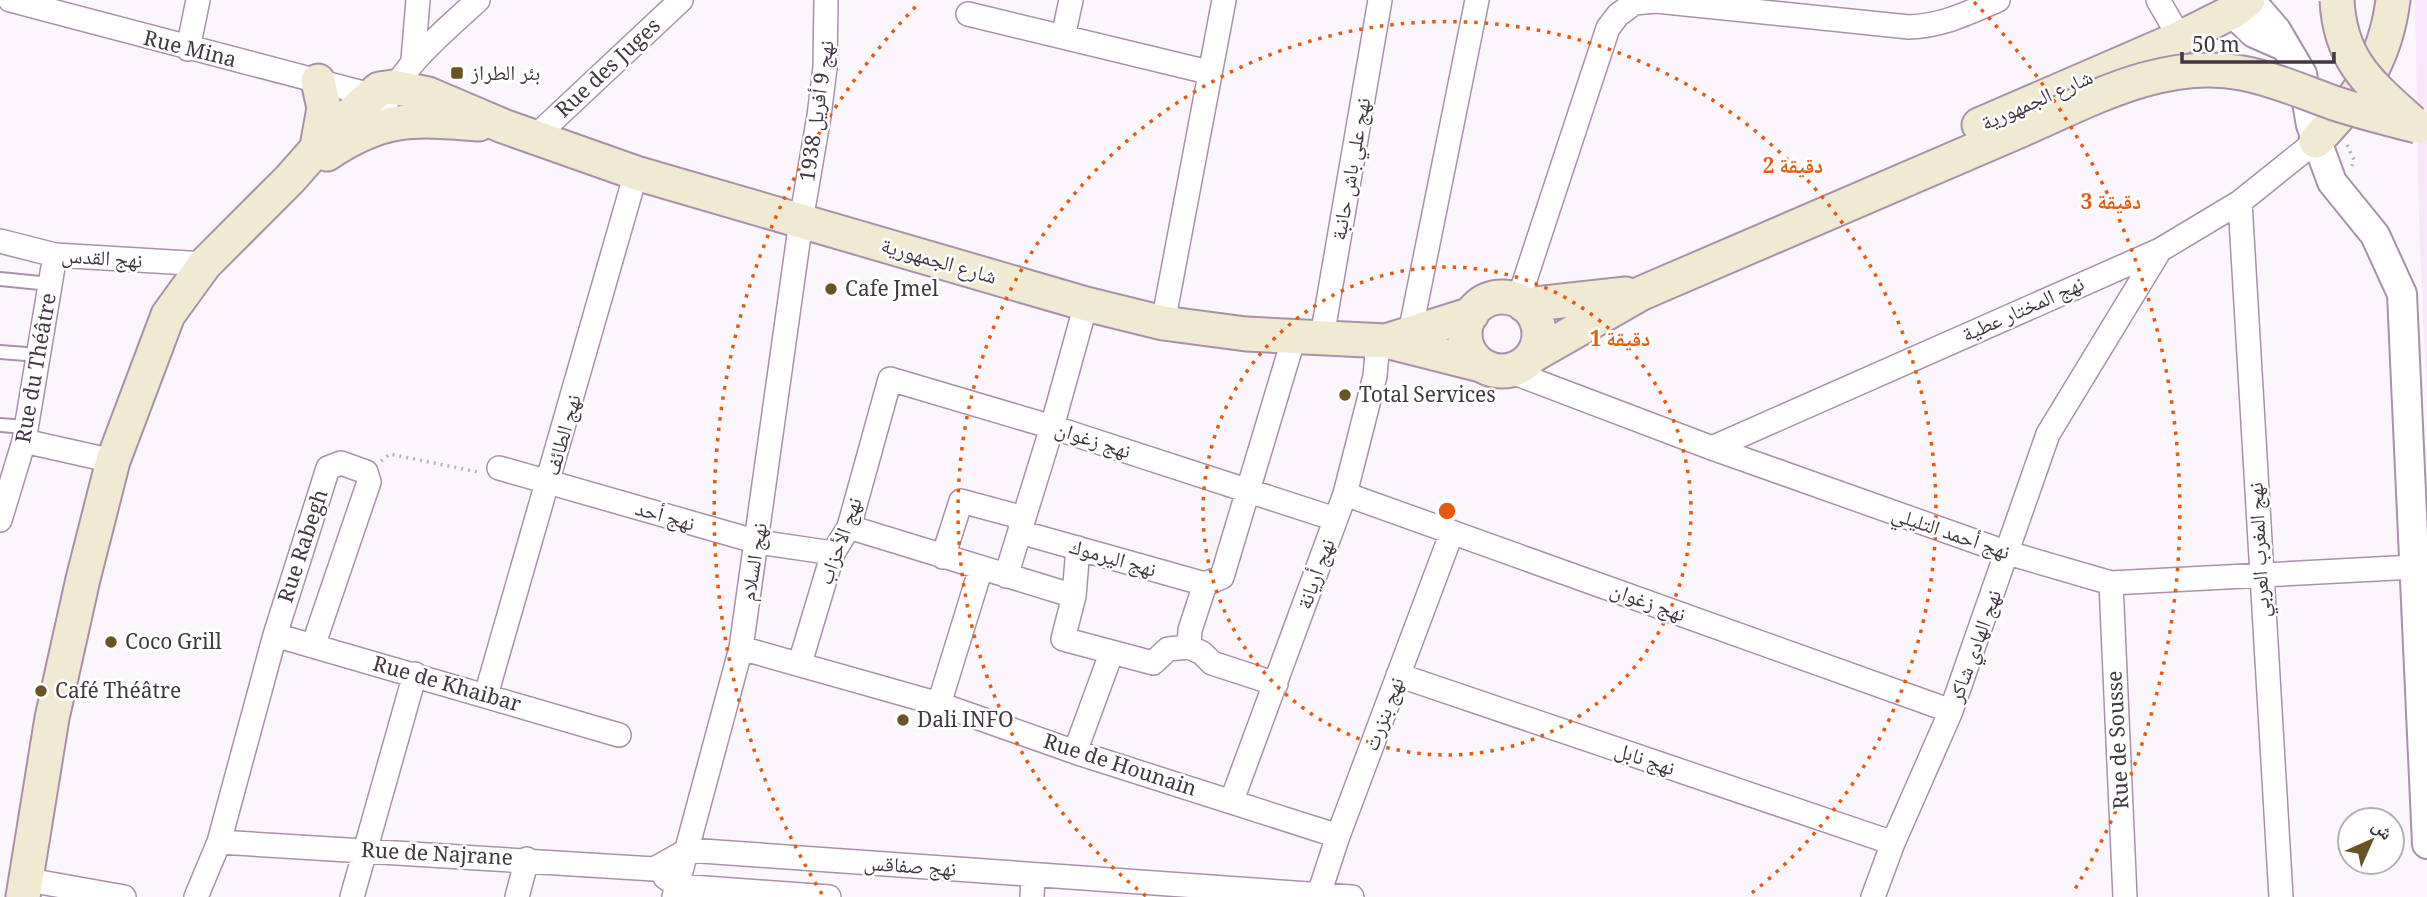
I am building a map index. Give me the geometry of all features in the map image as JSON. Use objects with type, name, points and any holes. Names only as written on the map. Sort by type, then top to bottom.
[{"type":"main road","points":[[2337,0],[2342,38],[2364,77],[2422,129]]},
{"type":"main road","points":[[2316,141],[2358,95],[2374,72],[2385,42],[2393,0]]},
{"type":"main road","name":"شارع الجمهورية","points":[[1832,211],[1939,145],[2035,99],[2180,38],[2243,4]]},
{"type":"main road","points":[[1472,314],[1465,335],[1473,357],[1507,364],[1642,293],[2142,79],[2201,71],[2240,72],[2290,86],[2367,114],[2422,129]]},
{"type":"main road","points":[[317,147],[324,108],[318,81]]},
{"type":"main road","name":"شارع الجمهورية","points":[[380,103],[421,121],[503,126],[636,173],[1086,304],[1163,323],[1308,337],[1391,339]]},
{"type":"main road","points":[[23,888],[52,718],[113,461],[168,315],[205,264],[290,179],[317,147],[380,103]]},
{"type":"main road","points":[[290,179],[350,139],[380,103]]},
{"type":"main road","points":[[1391,339],[1472,314],[1487,300],[1508,298],[1521,303],[1642,293]]},
{"type":"main road","points":[[1391,339],[1507,364],[1537,346],[1537,323],[1521,303]]},
{"type":"street","points":[[188,49],[198,0]]},
{"type":"street","points":[[413,60],[418,0]]},
{"type":"street","points":[[380,103],[413,60],[478,0]]},
{"type":"street","name":"Rue des Juges","points":[[536,136],[681,0]]},
{"type":"street","name":"نهج 9 أفريل 1938","points":[[801,221],[825,68],[826,0]]},
{"type":"street","points":[[1063,37],[1071,0]]},
{"type":"street","points":[[1163,323],[1224,0]]},
{"type":"street","name":"نهج علي باش حانبة","points":[[1205,584],[1222,576],[1247,492],[1308,337],[1380,0]]},
{"type":"street","name":"نهج أريانة","points":[[1232,800],[1345,494],[1375,376],[1391,339],[1477,0]]},
{"type":"street","points":[[1521,303],[1608,28],[1618,15],[1634,4],[1696,3],[1909,27],[1931,26],[1953,20],[1998,0]]},
{"type":"street","points":[[2158,0],[2180,38]]},
{"type":"street","name":"Rue Mina","points":[[20,2],[188,49],[318,81],[380,103]]},
{"type":"street","points":[[2243,4],[2255,33],[2286,47],[2302,74],[2316,141],[2332,182],[2375,235],[2393,269],[2402,294],[2427,844]]},
{"type":"street","points":[[968,14],[1209,72]]},
{"type":"street","name":"نهج المختار عطية","points":[[1712,448],[1844,387],[2160,250],[2240,202],[2316,141]]},
{"type":"street","name":"نهج الطائف","points":[[486,695],[636,173]]},
{"type":"street","name":"نهج المغرب العربي","points":[[2240,202],[2281,897]]},
{"type":"street","name":"نهج السلام","points":[[675,891],[741,648],[801,221]]},
{"type":"street","name":"نهج القدس","points":[[0,241],[55,255],[205,264]]},
{"type":"street","name":"نهج الهادي شاكر","points":[[1873,897],[1893,843],[1951,711],[2048,434],[2160,250]]},
{"type":"street","name":"Rue du Théâtre","points":[[0,520],[25,434],[55,255]]},
{"type":"street","points":[[1006,576],[1086,304]]},
{"type":"street","name":"نهج أحمد التليلي","points":[[1507,364],[1712,448],[2008,553],[2111,583],[2414,567]]},
{"type":"street","name":"نهج زغوان","points":[[890,379],[1052,427],[1335,519]]},
{"type":"street","name":"نهج الأحزاب","points":[[800,663],[833,553],[849,527],[890,379]]},
{"type":"street","points":[[25,434],[113,461]]},
{"type":"street","name":"Rue Rabegh","points":[[197,897],[219,842],[275,635],[328,468],[341,463],[366,472],[369,482],[313,646]]},
{"type":"street","name":"نهج أحد","points":[[499,468],[758,542],[833,553]]},
{"type":"street","name":"نهج زغوان","points":[[1345,494],[1951,711]]},
{"type":"street","name":"نهج اليرموك","points":[[943,557],[961,501],[1078,548],[1205,584]]},
{"type":"street","points":[[849,527],[1074,596]]},
{"type":"street","name":"نهج بنزرت","points":[[1319,896],[1338,835],[1452,532]]},
{"type":"street","points":[[1078,548],[1074,596],[1063,639],[1111,654],[1117,652],[1153,663],[1168,649],[1189,648],[1202,653],[1212,663],[1276,684]]},
{"type":"street","points":[[939,705],[981,568]]},
{"type":"street","name":"Rue de Sousse","points":[[2111,583],[2125,897]]},
{"type":"street","points":[[1189,648],[1190,630],[1205,584]]},
{"type":"street","name":"Rue de Khaibar","points":[[275,635],[619,736]]},
{"type":"street","name":"Rue de Hounain","points":[[741,648],[939,705],[1075,752],[1338,835]]},
{"type":"street","points":[[1075,752],[1111,654]]},
{"type":"street","points":[[352,897],[415,674]]},
{"type":"street","name":"نهج نابل","points":[[1398,675],[1893,843]]},
{"type":"street","name":"Rue de Najrane","points":[[219,842],[527,859],[654,869]]},
{"type":"street","points":[[688,850],[654,869],[675,891],[829,897]]},
{"type":"street","name":"نهج صفاقس","points":[[688,850],[1033,886],[1352,897]]},
{"type":"street","points":[[517,897],[527,859]]},
{"type":"street","points":[[23,888],[124,897]]},
{"type":"lane","points":[[0,279],[50,284]]},
{"type":"lane","points":[[0,352],[39,355]]},
{"type":"lane","points":[[0,425],[25,434]]},
{"type":"path","points":[[366,472],[390,454],[484,474],[499,468]]},
{"type":"shaded area","points":[[2415,0],[2427,0],[2427,406],[2419,221]]},
{"type":"place","name":"بئر الطراز","points":[[457,73]]},
{"type":"place","name":"Cafe Jmel","points":[[831,289]]},
{"type":"place","name":"Total Services","points":[[1345,395]]},
{"type":"place","name":"Coco Grill","points":[[111,642]]},
{"type":"place","name":"Café Théâtre","points":[[41,691]]},
{"type":"place","name":"Dali INFO","points":[[903,720]]}]
